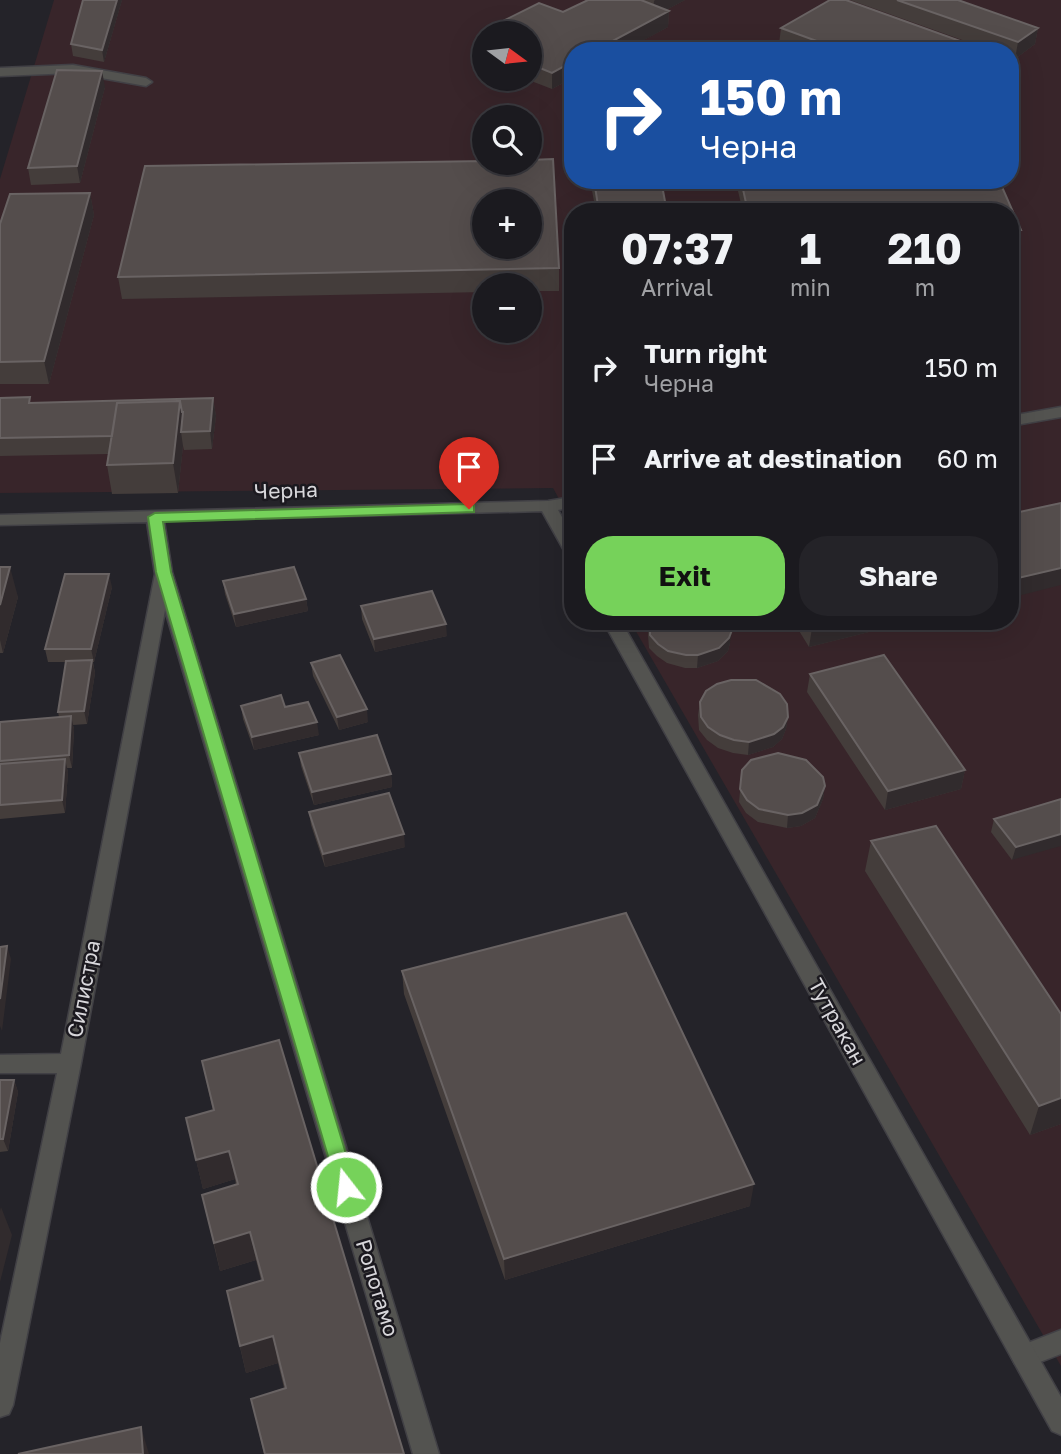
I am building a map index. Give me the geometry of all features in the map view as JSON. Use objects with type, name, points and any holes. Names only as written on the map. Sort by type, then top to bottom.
[{"type":"street","points":[[0,72],[73,69],[146,82]]},
{"type":"street","points":[[1019,419],[1061,412]]},
{"type":"street","name":"Черна","points":[[0,520],[548,506],[564,503]]},
{"type":"street","points":[[548,506],[564,535]]},
{"type":"street","name":"Ропотамо","points":[[155,517],[163,572],[426,1454]]},
{"type":"street","name":"Силистра","points":[[0,1405],[70,1063],[163,572]]},
{"type":"street","name":"Тутракан","points":[[617,630],[1061,1422]]},
{"type":"street","points":[[0,1065],[70,1063]]},
{"type":"street","points":[[1024,1356],[1061,1342]]},
{"type":"shaded area","points":[[54,0],[1061,0],[1061,1366],[635,630],[1019,630],[1019,203],[564,203],[564,508],[553,488],[0,493],[0,179]]},
{"type":"building","points":[[83,0],[117,0],[102,50],[71,44]]},
{"type":"building","points":[[588,0],[641,0],[669,11],[611,42],[564,42],[564,66],[552,73],[542,69],[542,21],[503,21],[539,3],[563,12]]},
{"type":"building","points":[[830,0],[846,0],[963,42],[819,42],[781,28]]},
{"type":"building","points":[[897,0],[958,0],[1038,28],[1018,42]]},
{"type":"building","points":[[57,70],[102,71],[77,166],[28,168]]},
{"type":"building","points":[[542,159],[553,159],[559,268],[118,277],[145,166],[472,161],[472,175],[542,175]]},
{"type":"building","points":[[595,189],[663,189],[665,203],[598,203]]},
{"type":"building","points":[[743,189],[1003,189],[1009,203],[746,203]]},
{"type":"building","points":[[90,193],[44,361],[0,362],[0,224],[10,194]]},
{"type":"building","points":[[30,397],[29,403],[213,398],[210,431],[181,432],[183,412],[180,401],[117,403],[112,436],[0,438],[0,398]]},
{"type":"building","points":[[180,401],[173,463],[107,465],[117,403]]},
{"type":"building","points":[[1061,503],[1061,568],[1019,578],[1019,512]]},
{"type":"building","points":[[0,567],[10,567],[0,605]]},
{"type":"building","points":[[294,567],[306,599],[234,614],[223,581]]},
{"type":"building","points":[[65,574],[109,574],[91,649],[45,649]]},
{"type":"building","points":[[432,591],[446,624],[374,639],[361,606]]},
{"type":"building","points":[[650,630],[732,630],[729,638],[719,648],[698,655],[668,651],[650,635]]},
{"type":"building","points":[[340,655],[367,709],[337,717],[311,663]]},
{"type":"building","points":[[884,655],[965,770],[888,791],[810,674]]},
{"type":"building","points":[[92,660],[84,711],[58,712],[66,661]]},
{"type":"building","points":[[731,680],[756,680],[780,694],[787,704],[788,717],[783,727],[774,734],[749,742],[720,735],[708,727],[701,717],[700,702],[706,691]]},
{"type":"building","points":[[281,695],[285,707],[308,702],[317,722],[252,737],[241,706]]},
{"type":"building","points":[[71,716],[69,755],[0,761],[0,722]]},
{"type":"building","points":[[377,735],[391,774],[312,792],[299,753]]},
{"type":"building","points":[[778,753],[806,760],[823,777],[825,786],[817,805],[802,813],[788,815],[759,809],[747,800],[740,789],[742,770],[751,760]]},
{"type":"building","points":[[65,759],[62,800],[0,805],[0,764]]},
{"type":"building","points":[[389,793],[404,834],[323,854],[309,812]]},
{"type":"building","points":[[1061,799],[1061,834],[1016,847],[994,819]]},
{"type":"building","points":[[936,826],[1061,1014],[1061,1098],[1039,1106],[871,841]]},
{"type":"building","points":[[626,913],[754,1184],[504,1259],[402,971]]},
{"type":"building","points":[[7,946],[0,999],[0,947]]},
{"type":"building","points":[[279,1040],[404,1454],[265,1454],[251,1399],[286,1388],[273,1336],[240,1346],[227,1291],[263,1280],[250,1232],[214,1243],[202,1195],[238,1184],[229,1151],[196,1160],[186,1118],[214,1110],[202,1061]]},
{"type":"building","points":[[0,1080],[14,1080],[3,1139],[0,1139]]},
{"type":"building","points":[[141,1427],[143,1454],[18,1454]]},
{"type":"route","points":[[346,1187],[163,572],[155,517],[469,509]]}]
